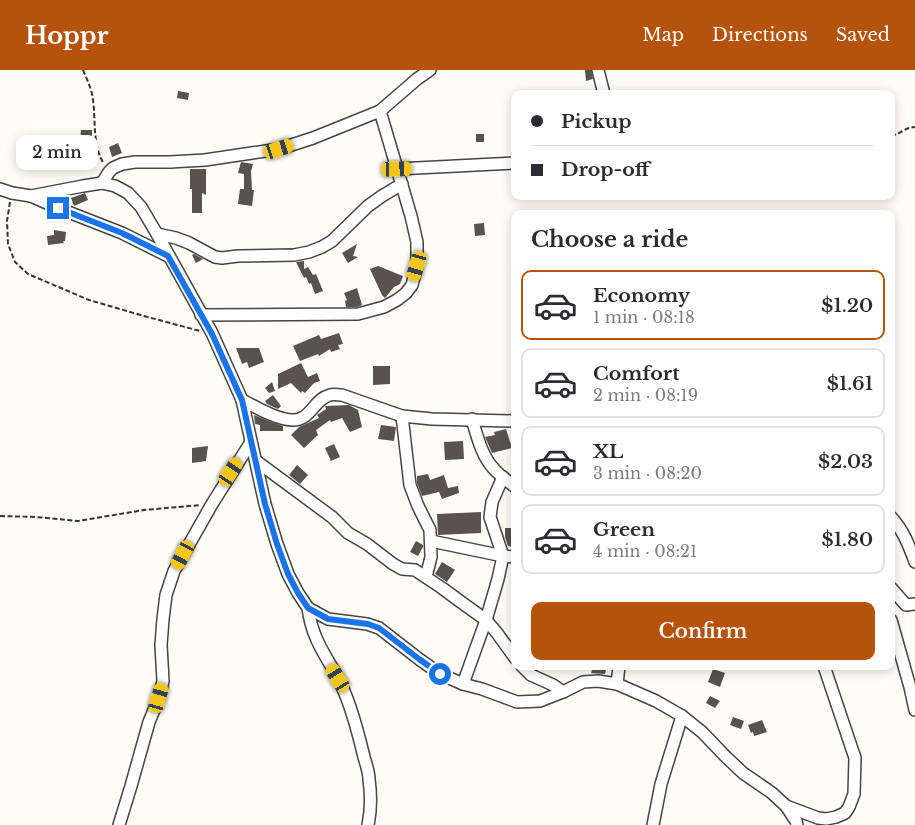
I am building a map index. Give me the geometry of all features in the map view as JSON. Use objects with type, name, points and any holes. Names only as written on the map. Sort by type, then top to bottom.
[{"type":"street","points":[[102,183],[113,168],[122,164],[205,160],[279,149],[314,138],[380,111],[430,70]]},
{"type":"street","points":[[598,70],[603,90]]},
{"type":"street","points":[[201,315],[358,314],[384,307],[398,300],[406,293],[412,285],[417,266],[417,242],[412,216],[380,111]]},
{"type":"street","points":[[397,169],[511,163]]},
{"type":"street","points":[[30,196],[102,183],[115,186],[128,193],[141,208],[157,234],[212,334],[242,400],[265,504],[288,574],[308,608],[314,633],[326,659],[338,678],[355,721],[370,778],[368,825]]},
{"type":"street","points":[[157,234],[189,243],[216,258],[310,252],[332,241],[368,206],[402,184]]},
{"type":"street","points":[[0,189],[30,196],[122,233],[168,256]]},
{"type":"street","points":[[242,400],[285,420],[303,418],[322,399],[332,394],[342,395],[402,416],[432,419],[511,421]]},
{"type":"street","points":[[402,416],[410,485],[430,530],[431,557],[426,577]]},
{"type":"street","points":[[472,419],[487,460],[493,469],[511,484]]},
{"type":"street","points":[[119,825],[132,786],[149,722],[159,698],[163,682],[161,645],[166,594],[174,571],[212,504],[251,442]]},
{"type":"street","points":[[256,460],[332,517],[348,533],[402,569],[415,570],[486,620],[511,653]]},
{"type":"street","points":[[463,684],[498,580],[502,556],[490,517],[492,502],[503,477]]},
{"type":"street","points":[[895,521],[906,538],[915,562]]},
{"type":"street","points":[[431,541],[511,557]]},
{"type":"street","points":[[895,593],[906,605],[915,604]]},
{"type":"street","points":[[308,608],[328,619],[368,624],[379,628],[440,674],[463,684],[517,702],[540,701],[583,682],[598,681],[617,684],[656,701],[682,716],[702,732],[743,773],[772,793],[786,806],[798,825]]},
{"type":"street","points":[[895,634],[915,710]]},
{"type":"street","points":[[526,670],[531,675],[553,684],[563,692]]},
{"type":"street","points":[[617,684],[619,670]]},
{"type":"street","points":[[786,806],[818,818],[836,818],[845,813],[850,807],[854,794],[855,758],[825,670]]},
{"type":"street","points":[[653,825],[661,784],[682,716]]},
{"type":"path","points":[[83,70],[93,98],[96,148],[109,172]]},
{"type":"path","points":[[895,135],[906,128],[915,127]]},
{"type":"path","points":[[12,193],[7,221],[8,244],[16,262],[28,274],[89,300],[212,334]]},
{"type":"path","points":[[0,516],[78,521],[144,510],[212,504]]},
{"type":"building","points":[[585,70],[591,70],[593,79],[586,81]]},
{"type":"building","points":[[178,91],[189,93],[188,100],[177,98]]},
{"type":"building","points":[[81,130],[92,130],[92,141],[80,141]]},
{"type":"building","points":[[476,134],[484,134],[484,142],[476,142]]},
{"type":"building","points":[[118,143],[122,153],[112,157],[109,147]]},
{"type":"building","points":[[241,162],[253,164],[251,171],[252,190],[254,190],[252,206],[238,204],[240,189],[244,189],[244,174],[238,173]]},
{"type":"building","points":[[190,169],[206,169],[206,195],[202,193],[202,213],[192,213]]},
{"type":"building","points":[[85,193],[88,200],[74,206],[71,198]]},
{"type":"building","points":[[484,223],[485,235],[475,236],[474,224]]},
{"type":"building","points":[[54,230],[66,232],[64,243],[48,245],[47,236],[54,235]]},
{"type":"building","points":[[357,244],[353,256],[358,257],[348,263],[342,253]]},
{"type":"building","points":[[194,254],[203,259],[196,263],[192,255]]},
{"type":"building","points":[[304,261],[304,269],[308,267],[313,275],[316,274],[323,291],[315,294],[311,283],[309,284],[306,277],[304,278],[296,262]]},
{"type":"building","points":[[378,266],[403,276],[400,284],[394,287],[385,298],[370,269]]},
{"type":"building","points":[[357,288],[362,305],[346,307],[345,301],[347,300],[344,293]]},
{"type":"building","points":[[339,333],[343,344],[338,345],[340,349],[331,352],[330,349],[319,356],[318,354],[300,361],[293,346],[319,335],[321,339]]},
{"type":"building","points":[[236,348],[259,348],[264,362],[249,368],[247,362],[242,364]]},
{"type":"building","points":[[301,363],[308,377],[317,373],[320,381],[314,383],[305,393],[302,391],[301,393],[291,383],[278,389],[278,374]]},
{"type":"building","points":[[373,366],[390,366],[390,384],[373,385]]},
{"type":"building","points":[[272,382],[275,391],[269,393],[265,388]]},
{"type":"building","points":[[273,395],[281,406],[278,409],[267,404],[265,401]]},
{"type":"building","points":[[349,405],[358,410],[362,427],[350,432],[342,418],[331,422],[330,420],[316,430],[318,435],[304,448],[291,435],[299,427],[319,418],[317,415],[326,409],[325,406]]},
{"type":"building","points":[[254,415],[283,426],[283,431],[260,431],[260,425],[255,424]]},
{"type":"building","points":[[381,425],[396,427],[394,441],[378,439]]},
{"type":"building","points":[[506,429],[511,448],[492,453],[485,437],[495,435],[494,432]]},
{"type":"building","points":[[463,441],[464,459],[445,460],[444,442]]},
{"type":"building","points":[[334,444],[340,457],[331,461],[325,448]]},
{"type":"building","points":[[208,446],[206,461],[192,463],[192,448]]},
{"type":"building","points":[[297,465],[308,475],[300,484],[289,475]]},
{"type":"building","points":[[428,474],[430,480],[444,475],[448,488],[458,486],[459,493],[442,499],[439,492],[422,496],[417,483],[417,476]]},
{"type":"building","points":[[481,512],[481,533],[438,535],[437,514]]},
{"type":"building","points":[[505,528],[511,528],[511,547],[508,546]]},
{"type":"building","points":[[416,541],[423,545],[418,556],[410,552]]},
{"type":"building","points":[[442,562],[455,570],[447,582],[435,574]]},
{"type":"building","points":[[592,670],[606,670],[605,674],[591,673]]},
{"type":"building","points":[[713,670],[725,673],[720,687],[708,682]]},
{"type":"building","points":[[710,696],[720,701],[715,708],[706,703]]},
{"type":"building","points":[[733,717],[744,721],[741,729],[730,725]]},
{"type":"building","points":[[762,720],[767,732],[754,736],[748,725]]},
{"type":"route","points":[[58,208],[122,233],[168,256],[212,334],[242,400],[265,504],[277,544],[288,574],[308,608],[328,619],[368,624],[379,628],[440,674]]}]
